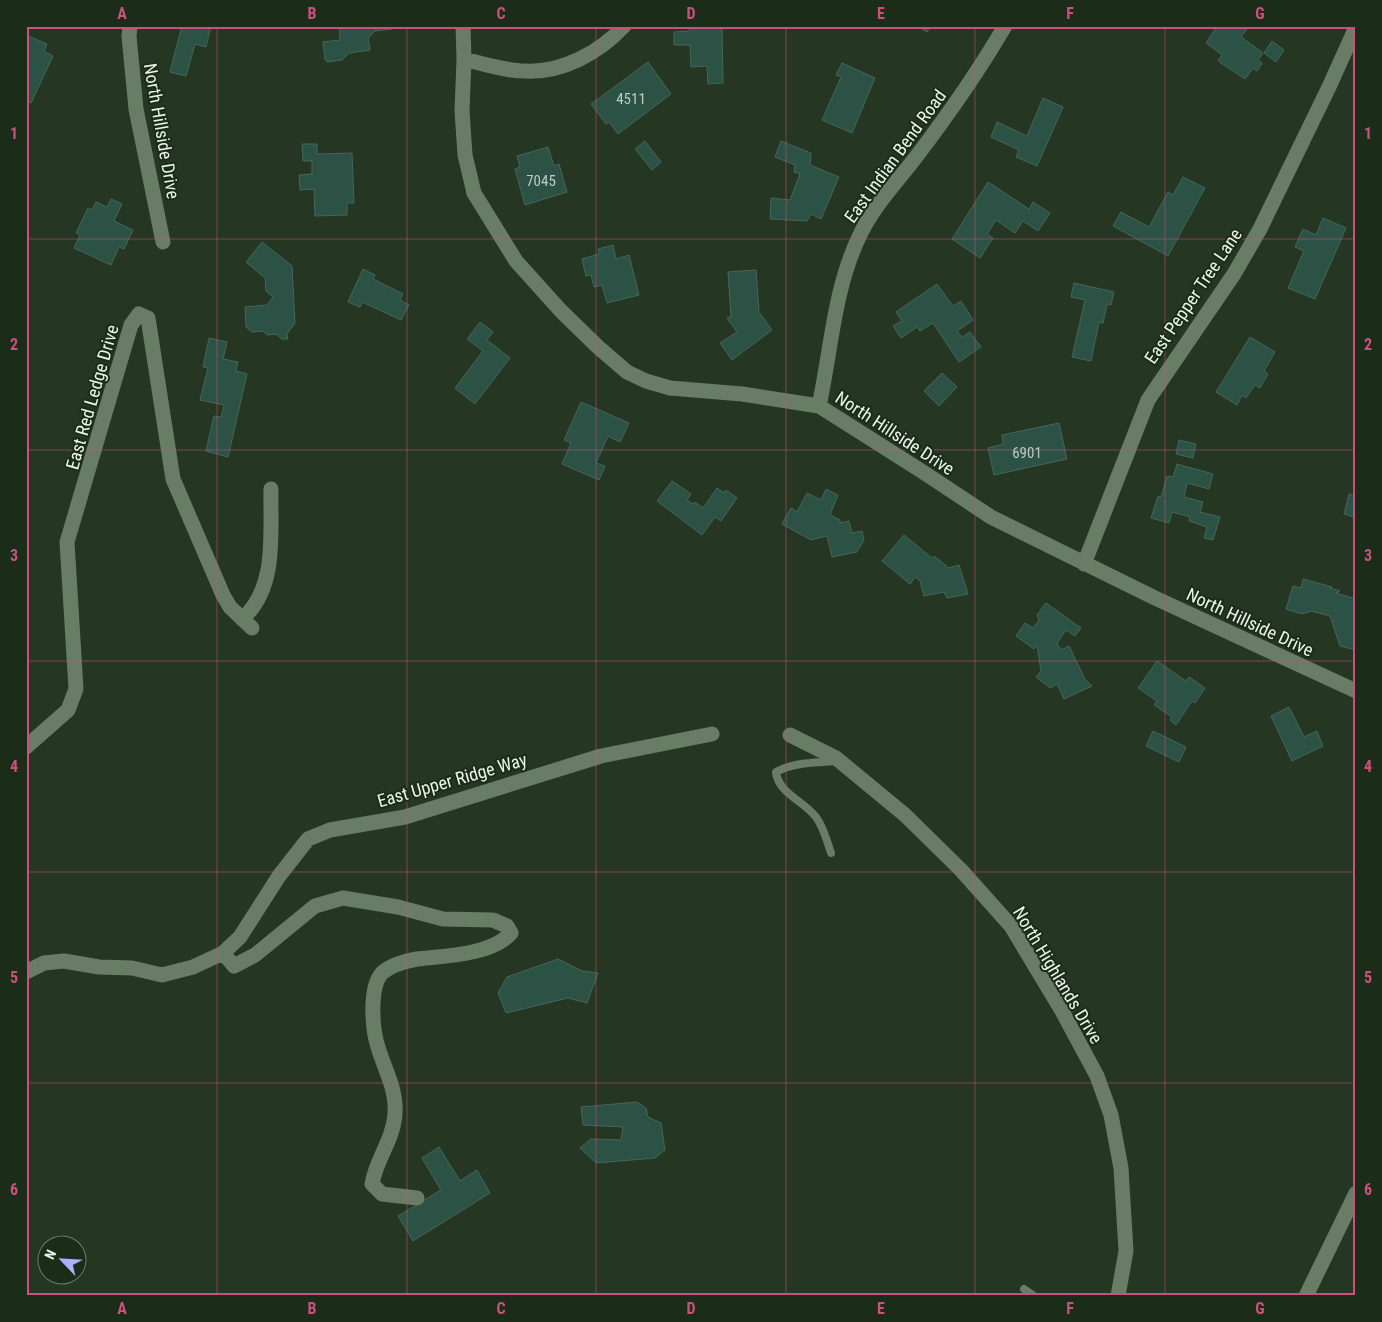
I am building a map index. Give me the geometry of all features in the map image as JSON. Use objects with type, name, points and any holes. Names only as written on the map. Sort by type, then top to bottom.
[{"type":"street","name":"North Hillside Drive","points":[[130,26],[129,36],[136,109],[163,242]]},
{"type":"street","name":"North Hillside Drive","points":[[463,26],[463,128],[465,155],[474,193],[516,261],[561,311],[598,347],[628,372],[646,381],[682,390],[742,394],[818,406],[923,472],[980,511],[1084,564],[1356,691]]},
{"type":"street","points":[[464,59],[524,72],[546,70],[573,63],[612,39],[624,26]]},
{"type":"street","name":"East Indian Bend Road","points":[[818,406],[841,293],[852,253],[859,236],[880,204],[977,74],[1005,26]]},
{"type":"street","name":"East Pepper Tree Lane","points":[[1084,564],[1148,400],[1234,274],[1260,228],[1329,87],[1356,26]]},
{"type":"street","name":"East Red Ledge Drive","points":[[26,748],[68,710],[76,689],[67,542],[131,325],[139,314],[148,318],[173,479],[223,595],[230,607],[247,623],[264,586],[270,551],[271,489]]},
{"type":"street","name":"East Upper Ridge Way","points":[[26,972],[44,963],[64,961],[99,967],[132,968],[162,975],[194,967],[223,953],[240,937],[279,876],[308,839],[330,830],[405,817],[600,756],[712,734]]},
{"type":"street","name":"North Highlands Drive","points":[[790,735],[840,761],[905,815],[960,870],[1011,926],[1062,1011],[1088,1060],[1111,1115],[1121,1168],[1126,1252],[1118,1296]]},
{"type":"street","points":[[223,953],[234,966],[255,955],[315,906],[343,898],[398,907],[443,918],[493,920],[507,926],[510,933],[504,940],[486,948],[407,961],[391,968],[382,974],[374,995],[372,1011],[377,1046],[394,1096],[396,1112],[391,1136],[374,1170],[372,1184],[382,1194],[417,1198]]},
{"type":"street","points":[[1306,1296],[1356,1193]]},
{"type":"lane","points":[[831,853],[825,833],[816,818],[805,805],[776,780],[776,772],[802,763],[840,761]]},
{"type":"lane","points":[[1024,1289],[1034,1296]]},
{"type":"building","points":[[182,26],[211,26],[206,47],[195,44],[186,76],[170,72]]},
{"type":"building","points":[[339,26],[392,26],[392,29],[375,31],[368,38],[370,50],[349,53],[342,60],[327,62],[323,42],[340,40]]},
{"type":"building","points":[[690,26],[722,26],[723,83],[708,84],[707,66],[691,67],[690,45],[674,45],[674,32],[690,31]]},
{"type":"building","points":[[917,26],[931,26],[927,32]]},
{"type":"building","points":[[1217,26],[1243,26],[1247,29],[1241,37],[1263,53],[1258,60],[1262,63],[1257,71],[1253,68],[1245,79],[1218,61],[1222,55],[1206,43]]},
{"type":"building","points":[[26,35],[47,44],[44,51],[53,56],[31,103],[26,101]]},
{"type":"building","points":[[1272,41],[1284,50],[1276,62],[1264,53]]},
{"type":"building","points":[[648,62],[671,94],[618,134],[609,122],[606,124],[591,104]]},
{"type":"building","points":[[842,63],[875,78],[852,133],[822,120],[841,77],[836,75]]},
{"type":"building","points":[[1043,98],[1063,107],[1037,166],[1016,157],[1019,150],[991,137],[997,122],[1027,136]]},
{"type":"building","points":[[645,141],[661,162],[652,170],[635,149]]},
{"type":"building","points":[[781,141],[811,153],[810,165],[839,177],[821,219],[811,214],[807,221],[770,219],[771,198],[790,200],[800,174],[794,172],[795,165],[775,157]]},
{"type":"building","points":[[302,144],[317,144],[317,154],[352,153],[354,203],[347,203],[347,215],[315,216],[314,189],[300,190],[299,175],[312,174],[312,161],[303,161]]},
{"type":"building","points":[[548,147],[554,166],[559,164],[567,192],[525,205],[515,169],[520,167],[517,156]]},
{"type":"building","points":[[1183,177],[1205,188],[1168,256],[1113,226],[1121,212],[1149,227],[1168,192],[1173,195]]},
{"type":"building","points":[[988,182],[1029,209],[1033,202],[1050,213],[1038,231],[1023,221],[1015,233],[996,220],[987,234],[993,238],[980,258],[952,239]]},
{"type":"building","points":[[111,199],[122,204],[114,221],[133,230],[124,249],[119,247],[111,265],[74,248],[80,235],[76,233],[88,208],[92,210],[96,202],[107,207]]},
{"type":"building","points":[[1323,218],[1346,228],[1315,299],[1288,288],[1304,251],[1295,247],[1303,229],[1316,235]]},
{"type":"building","points":[[262,242],[292,266],[295,323],[287,334],[288,339],[282,339],[276,334],[267,335],[263,331],[252,332],[246,327],[245,307],[267,305],[273,297],[266,291],[265,278],[246,262]]},
{"type":"building","points":[[613,245],[616,259],[629,255],[639,295],[607,303],[602,285],[594,287],[591,275],[586,276],[582,259],[599,254],[598,249]]},
{"type":"building","points":[[363,269],[375,275],[373,279],[403,294],[400,300],[409,305],[401,320],[362,302],[360,307],[348,302]]},
{"type":"building","points":[[756,270],[759,312],[772,330],[732,360],[720,343],[737,332],[727,318],[731,317],[728,272]]},
{"type":"building","points":[[1074,283],[1114,292],[1111,305],[1107,304],[1103,323],[1099,322],[1091,361],[1072,357],[1085,300],[1071,297]]},
{"type":"building","points":[[937,284],[953,306],[961,301],[973,320],[957,331],[962,337],[970,332],[981,347],[959,362],[933,323],[920,331],[917,327],[901,338],[893,326],[902,321],[896,312]]},
{"type":"building","points":[[480,322],[493,332],[487,340],[510,358],[475,404],[455,388],[483,351],[467,339]]},
{"type":"building","points":[[1250,337],[1275,352],[1264,371],[1268,374],[1260,388],[1255,385],[1246,398],[1242,395],[1237,405],[1216,392]]},
{"type":"building","points":[[209,338],[227,342],[223,359],[238,362],[236,371],[247,374],[228,457],[206,451],[214,416],[221,417],[224,405],[200,400],[208,368],[203,367]]},
{"type":"building","points":[[942,373],[957,387],[939,406],[924,391]]},
{"type":"building","points":[[581,402],[629,423],[620,442],[608,436],[596,463],[605,466],[599,480],[562,464],[571,443],[564,440]]},
{"type":"building","points":[[1059,423],[1067,459],[994,475],[988,448],[1003,444],[1002,435]]},
{"type":"building","points":[[1179,440],[1196,444],[1193,458],[1176,454]]},
{"type":"building","points":[[1177,464],[1213,474],[1209,489],[1187,483],[1184,497],[1203,502],[1200,512],[1220,517],[1213,540],[1204,538],[1207,527],[1189,521],[1190,517],[1172,512],[1169,523],[1151,518],[1158,496],[1161,497],[1167,476],[1173,477]]},
{"type":"building","points":[[672,481],[691,494],[687,500],[693,504],[695,502],[703,508],[717,488],[724,493],[726,490],[737,498],[721,521],[715,517],[702,535],[657,501]]},
{"type":"building","points":[[826,489],[838,495],[830,515],[840,520],[840,523],[849,521],[852,533],[862,531],[864,540],[857,552],[832,557],[827,536],[811,540],[782,524],[791,508],[797,512],[807,493],[821,500]]},
{"type":"building","points":[[1349,494],[1356,496],[1356,518],[1344,514]]},
{"type":"building","points":[[904,535],[932,558],[934,556],[949,568],[959,565],[968,594],[947,598],[944,592],[924,596],[920,581],[915,577],[910,584],[882,561]]},
{"type":"building","points":[[1303,579],[1332,587],[1330,588],[1340,591],[1336,593],[1356,599],[1356,650],[1340,646],[1330,616],[1311,611],[1302,614],[1286,609],[1293,586],[1301,588]]},
{"type":"building","points":[[1046,603],[1081,628],[1075,636],[1066,630],[1057,643],[1061,650],[1069,646],[1085,679],[1092,686],[1064,699],[1057,684],[1050,688],[1036,677],[1041,671],[1037,645],[1034,649],[1016,636],[1025,623],[1033,628],[1039,620],[1037,615]]},
{"type":"building","points":[[1157,661],[1186,681],[1189,677],[1205,688],[1195,703],[1192,701],[1176,725],[1170,720],[1172,717],[1154,705],[1157,701],[1138,688]]},
{"type":"building","points":[[1289,707],[1304,737],[1317,731],[1323,746],[1292,761],[1271,716]]},
{"type":"building","points":[[1153,731],[1186,747],[1179,762],[1146,746]]},
{"type":"building","points":[[558,959],[582,971],[598,973],[587,1003],[568,998],[506,1013],[498,993],[507,977]]},
{"type":"building","points":[[637,1102],[646,1108],[648,1117],[661,1123],[665,1150],[655,1158],[596,1163],[580,1148],[591,1139],[621,1140],[623,1127],[583,1125],[581,1107]]},
{"type":"building","points":[[439,1147],[460,1181],[477,1170],[490,1193],[413,1241],[398,1216],[441,1190],[422,1158]]}]
